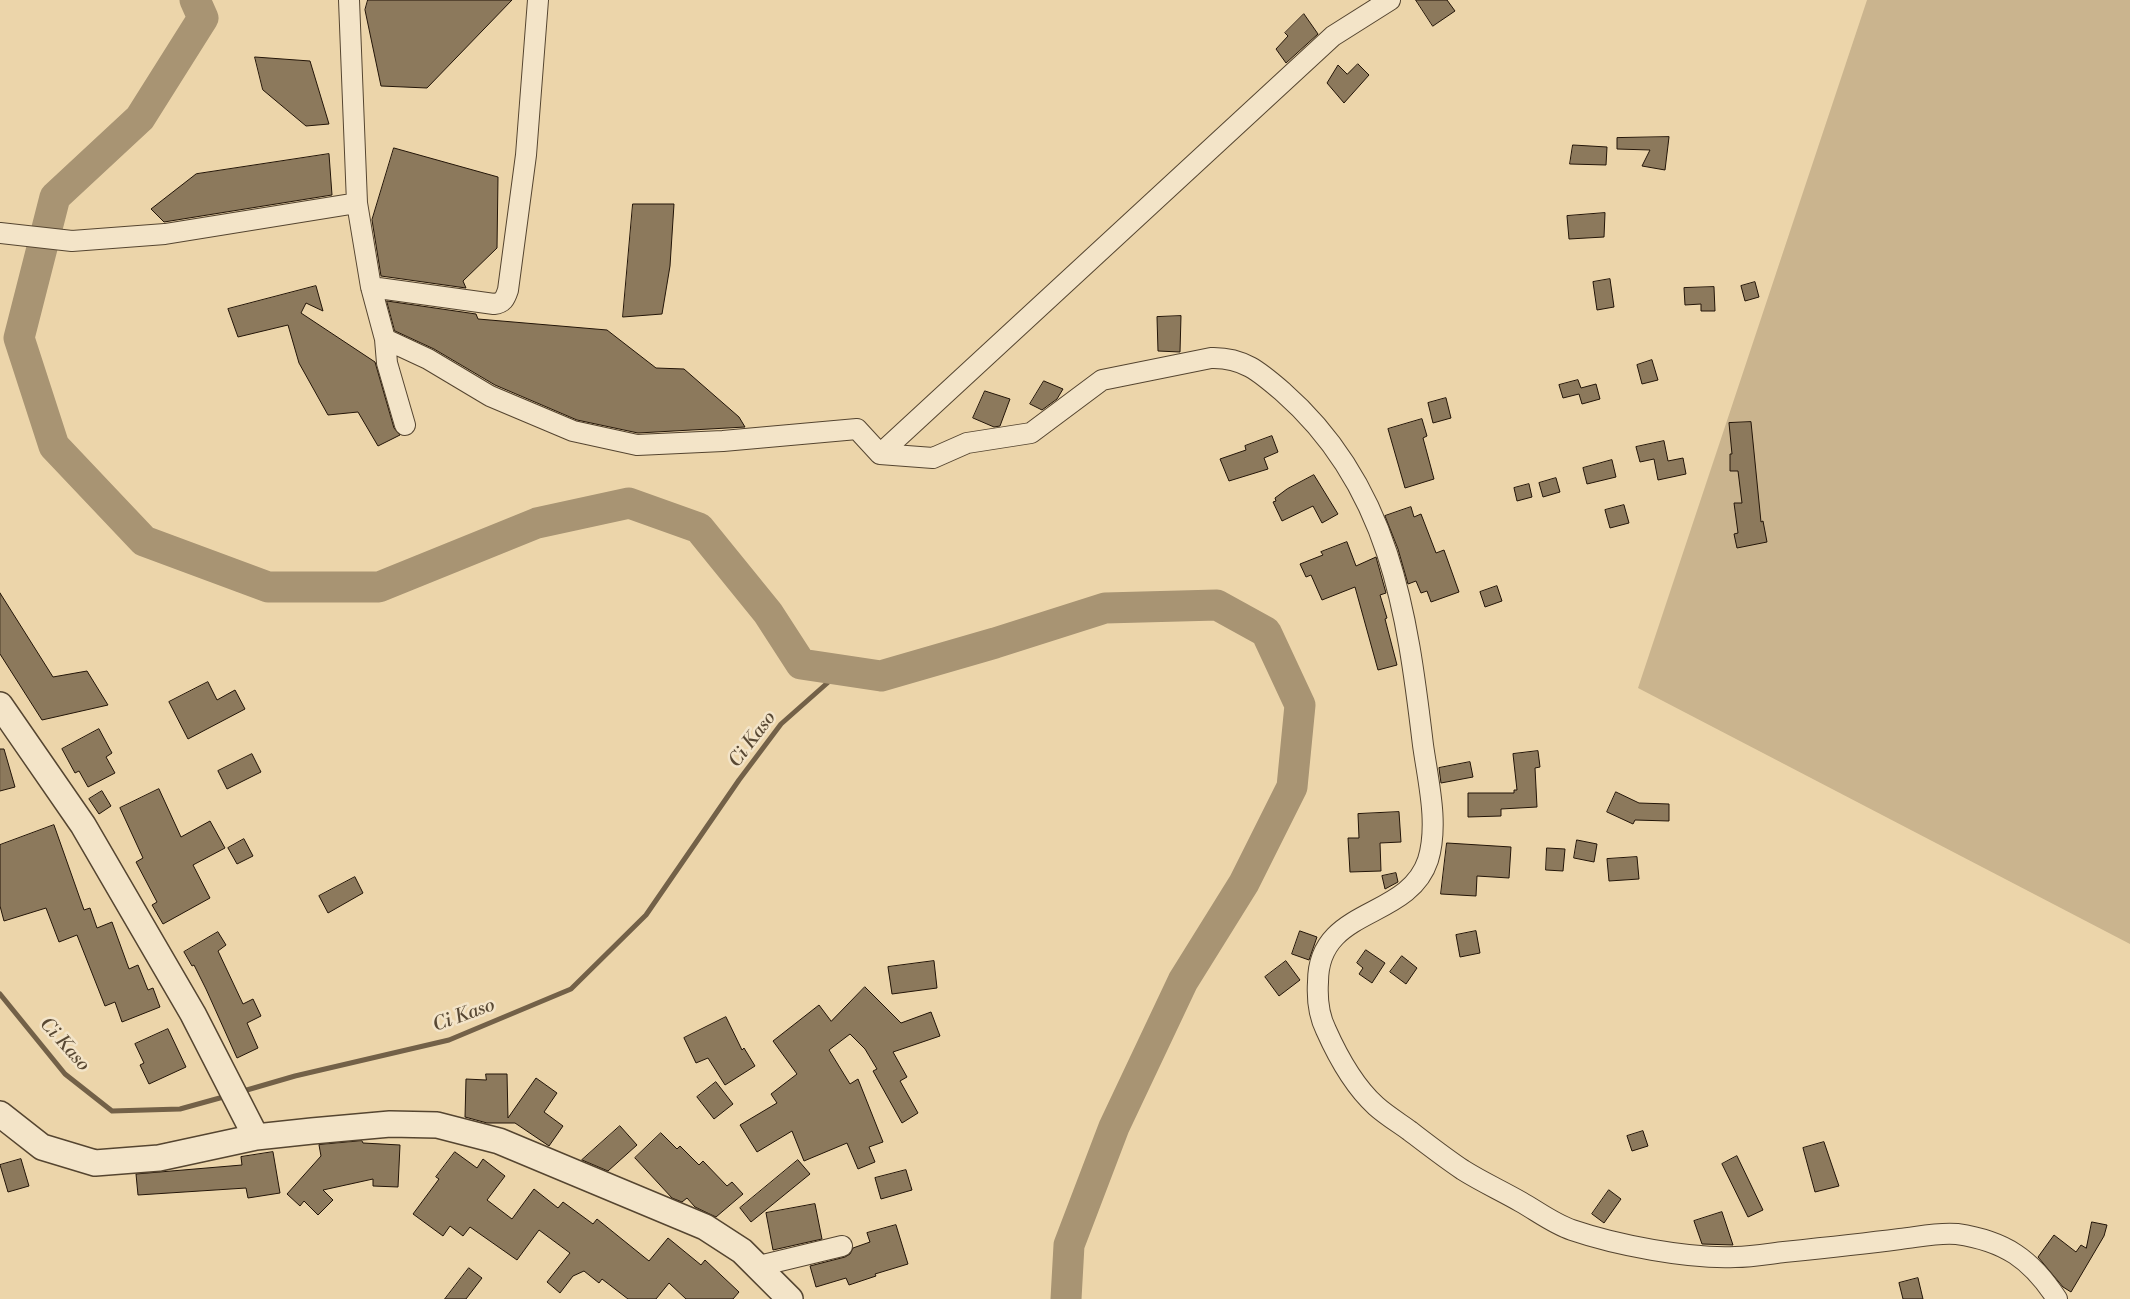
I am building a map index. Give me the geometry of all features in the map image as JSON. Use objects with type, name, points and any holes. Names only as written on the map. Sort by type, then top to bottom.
[{"type":"street","points":[[349,0],[357,203],[371,287],[385,339],[387,363],[405,425]]},
{"type":"street","points":[[371,287],[494,304],[501,303],[505,299],[508,290],[526,155],[538,0]]},
{"type":"street","points":[[880,454],[1333,36],[1390,0]]},
{"type":"street","points":[[0,233],[72,241],[165,234],[357,203]]},
{"type":"street","points":[[385,339],[428,359],[490,396],[573,431],[637,446],[723,441],[857,429],[880,454],[933,458],[967,443],[1031,433],[1106,378],[1211,358],[1227,357],[1245,364],[1263,375],[1298,405],[1328,439],[1359,486],[1380,532],[1394,574],[1406,620],[1415,676],[1432,812],[1432,843],[1427,862],[1419,879],[1404,895],[1346,926],[1336,935],[1327,946],[1318,971],[1318,998],[1324,1026],[1354,1081],[1376,1106],[1463,1170],[1568,1229],[1618,1242],[1694,1255],[1735,1257],[1953,1233],[1991,1242],[2019,1255],[2044,1279],[2057,1299]]},
{"type":"street","points":[[0,705],[83,825],[193,1014],[256,1137]]},
{"type":"street","points":[[0,1114],[42,1147],[95,1163],[160,1158],[256,1137],[390,1124],[437,1124],[498,1141],[705,1227],[759,1266],[790,1299]]},
{"type":"street","points":[[759,1266],[842,1246]]},
{"type":"shaded area","points":[[1867,0],[2130,0],[2130,944],[1638,688]]},
{"type":"building","points":[[368,0],[512,0],[427,88],[381,86],[365,10]]},
{"type":"building","points":[[1416,0],[1447,0],[1455,11],[1433,26]]},
{"type":"building","points":[[1304,14],[1318,34],[1286,63],[1276,49],[1288,36],[1285,33]]},
{"type":"building","points":[[255,57],[310,61],[329,124],[306,126],[263,90]]},
{"type":"building","points":[[1358,64],[1369,75],[1344,103],[1327,83],[1338,65],[1347,74]]},
{"type":"building","points":[[1669,137],[1665,170],[1642,166],[1650,150],[1617,149],[1617,138]]},
{"type":"building","points":[[1573,145],[1607,147],[1606,165],[1570,164]]},
{"type":"building","points":[[394,148],[498,177],[497,248],[463,281],[466,288],[381,276],[372,220]]},
{"type":"building","points":[[329,154],[332,195],[164,222],[151,209],[196,174]]},
{"type":"building","points":[[633,204],[674,204],[670,266],[662,314],[623,317]]},
{"type":"building","points":[[1605,213],[1604,237],[1569,239],[1567,216]]},
{"type":"building","points":[[1610,279],[1614,307],[1597,310],[1593,282]]},
{"type":"building","points":[[1755,282],[1759,297],[1745,301],[1741,286]]},
{"type":"building","points":[[316,286],[323,311],[306,303],[301,313],[375,362],[394,428],[400,435],[378,446],[358,412],[328,415],[299,363],[288,325],[238,337],[228,309]]},
{"type":"building","points":[[1714,287],[1715,311],[1701,311],[1701,304],[1685,305],[1684,288]]},
{"type":"building","points":[[387,301],[476,314],[478,319],[607,330],[656,368],[684,369],[739,417],[745,427],[638,433],[577,420],[495,385],[434,349],[395,331]]},
{"type":"building","points":[[1181,316],[1180,352],[1158,351],[1157,317]]},
{"type":"building","points":[[1652,360],[1658,380],[1642,384],[1637,365]]},
{"type":"building","points":[[1578,380],[1581,388],[1596,384],[1600,399],[1582,404],[1579,394],[1563,398],[1559,385]]},
{"type":"building","points":[[1044,381],[1063,389],[1057,399],[1042,410],[1030,404]]},
{"type":"building","points":[[985,391],[1010,399],[1000,426],[994,427],[973,418]]},
{"type":"building","points":[[1446,398],[1451,418],[1433,423],[1428,403]]},
{"type":"building","points":[[1422,419],[1427,436],[1423,438],[1434,479],[1405,488],[1388,429]]},
{"type":"building","points":[[1751,422],[1761,522],[1763,521],[1767,542],[1737,548],[1734,534],[1738,533],[1734,503],[1742,503],[1738,471],[1730,471],[1730,454],[1732,454],[1729,423]]},
{"type":"building","points":[[1272,436],[1278,452],[1264,458],[1268,469],[1229,481],[1220,459],[1246,450],[1245,446]]},
{"type":"building","points":[[1664,441],[1668,461],[1683,458],[1686,474],[1658,480],[1654,459],[1640,462],[1636,447]]},
{"type":"building","points":[[1612,460],[1616,477],[1587,484],[1583,468]]},
{"type":"building","points":[[1314,475],[1338,514],[1322,523],[1313,506],[1282,521],[1273,502],[1276,501],[1275,498],[1287,489]]},
{"type":"building","points":[[1556,478],[1560,492],[1543,497],[1539,483]]},
{"type":"building","points":[[1529,484],[1532,497],[1517,501],[1514,488]]},
{"type":"building","points":[[1624,505],[1629,523],[1610,528],[1605,510]]},
{"type":"building","points":[[1411,507],[1414,517],[1421,514],[1436,553],[1444,550],[1459,592],[1431,602],[1427,591],[1421,593],[1416,581],[1408,584],[1398,549],[1385,516]]},
{"type":"building","points":[[1347,542],[1356,566],[1376,557],[1386,593],[1380,595],[1397,665],[1378,670],[1355,587],[1322,600],[1311,575],[1306,577],[1300,564],[1323,555],[1321,552]]},
{"type":"building","points":[[1497,586],[1502,601],[1485,607],[1480,592]]},
{"type":"building","points":[[0,593],[53,677],[87,671],[108,705],[42,720],[0,654]]},
{"type":"building","points":[[208,682],[217,700],[235,690],[245,709],[188,739],[169,702]]},
{"type":"building","points":[[99,729],[112,753],[106,757],[115,773],[88,787],[79,771],[75,773],[62,749]]},
{"type":"building","points":[[0,749],[4,749],[15,787],[0,791]]},
{"type":"building","points":[[1538,751],[1540,767],[1535,768],[1537,807],[1501,809],[1501,816],[1468,817],[1468,793],[1514,793],[1514,790],[1517,790],[1513,754]]},
{"type":"building","points":[[252,754],[261,772],[227,789],[218,771]]},
{"type":"building","points":[[1470,762],[1473,777],[1441,783],[1439,768]]},
{"type":"building","points":[[159,789],[181,837],[210,821],[225,848],[193,865],[210,898],[163,924],[152,905],[157,902],[136,862],[143,858],[120,808]]},
{"type":"building","points":[[102,791],[111,806],[99,814],[89,799]]},
{"type":"building","points":[[1616,792],[1639,803],[1669,804],[1669,821],[1635,820],[1633,824],[1607,812]]},
{"type":"building","points":[[1399,812],[1401,842],[1380,843],[1381,871],[1350,872],[1348,838],[1359,838],[1358,814]]},
{"type":"building","points":[[54,825],[84,910],[90,908],[97,928],[112,922],[129,969],[138,965],[148,990],[153,988],[160,1007],[122,1022],[115,1002],[105,1006],[77,935],[59,942],[46,908],[4,921],[0,906],[0,845]]},
{"type":"building","points":[[244,839],[253,856],[237,864],[228,848]]},
{"type":"building","points":[[1577,840],[1597,844],[1594,862],[1574,858]]},
{"type":"building","points":[[1447,843],[1511,847],[1509,878],[1477,876],[1476,896],[1441,894]]},
{"type":"building","points":[[1547,848],[1565,849],[1563,871],[1546,870]]},
{"type":"building","points":[[1637,857],[1639,879],[1609,881],[1607,859]]},
{"type":"building","points":[[1396,873],[1398,882],[1385,889],[1382,876]]},
{"type":"building","points":[[355,877],[363,893],[328,913],[319,896]]},
{"type":"building","points":[[1300,931],[1317,937],[1309,960],[1292,954]]},
{"type":"building","points":[[1476,931],[1480,953],[1460,957],[1456,935]]},
{"type":"building","points":[[218,932],[226,945],[218,951],[243,1004],[253,999],[261,1016],[247,1023],[258,1048],[237,1058],[194,965],[192,966],[184,952]]},
{"type":"building","points":[[1366,950],[1385,963],[1372,983],[1359,974],[1363,968],[1357,963]]},
{"type":"building","points":[[1402,956],[1417,968],[1406,984],[1390,972]]},
{"type":"building","points":[[934,961],[937,988],[892,994],[888,967]]},
{"type":"building","points":[[1286,961],[1300,980],[1279,996],[1265,977]]},
{"type":"building","points":[[865,987],[901,1023],[931,1012],[940,1036],[893,1052],[907,1077],[900,1081],[918,1113],[902,1123],[873,1071],[877,1069],[865,1049],[850,1034],[829,1050],[850,1084],[858,1079],[883,1142],[869,1147],[875,1162],[858,1169],[847,1143],[804,1161],[792,1131],[757,1152],[740,1125],[777,1103],[771,1094],[797,1074],[773,1041],[819,1005],[831,1021]]},
{"type":"building","points":[[726,1017],[742,1050],[744,1048],[755,1066],[725,1085],[708,1058],[696,1063],[684,1038]]},
{"type":"building","points":[[168,1029],[186,1067],[149,1084],[140,1065],[144,1063],[135,1044]]},
{"type":"building","points":[[486,1074],[507,1074],[508,1118],[536,1078],[557,1093],[544,1112],[563,1126],[549,1146],[515,1123],[487,1123],[465,1117],[466,1079],[486,1080]]},
{"type":"building","points":[[716,1082],[733,1104],[714,1119],[697,1097]]},
{"type":"building","points":[[620,1126],[637,1145],[608,1171],[582,1160]]},
{"type":"building","points":[[1643,1131],[1648,1146],[1632,1151],[1627,1136]]},
{"type":"building","points":[[661,1133],[677,1149],[680,1146],[699,1165],[703,1161],[727,1186],[732,1182],[743,1194],[716,1217],[695,1207],[687,1198],[682,1202],[672,1198],[635,1158]]},
{"type":"building","points":[[362,1141],[363,1143],[400,1145],[398,1187],[373,1186],[373,1179],[323,1190],[333,1200],[318,1215],[304,1201],[300,1206],[287,1194],[321,1156],[319,1145]]},
{"type":"building","points":[[1824,1142],[1839,1186],[1815,1192],[1803,1148]]},
{"type":"building","points":[[273,1152],[280,1193],[248,1198],[246,1188],[138,1195],[136,1174],[242,1165],[241,1157]]},
{"type":"building","points":[[455,1152],[477,1168],[483,1159],[505,1176],[487,1200],[512,1219],[534,1189],[558,1208],[563,1202],[593,1224],[597,1219],[649,1261],[668,1238],[701,1265],[705,1260],[739,1292],[733,1299],[686,1299],[669,1283],[656,1299],[628,1299],[602,1279],[599,1283],[584,1271],[573,1276],[560,1293],[547,1282],[570,1253],[539,1230],[517,1260],[470,1227],[463,1236],[450,1226],[443,1236],[413,1214],[439,1179],[436,1177]]},
{"type":"building","points":[[1737,1156],[1763,1210],[1748,1217],[1722,1164]]},
{"type":"building","points":[[21,1159],[29,1186],[8,1192],[0,1165]]},
{"type":"building","points":[[798,1160],[810,1174],[751,1222],[740,1208]]},
{"type":"building","points":[[906,1170],[912,1190],[881,1199],[875,1178]]},
{"type":"building","points":[[1609,1190],[1621,1199],[1604,1223],[1592,1214]]},
{"type":"building","points":[[815,1204],[822,1239],[773,1250],[766,1213]]},
{"type":"building","points":[[1722,1212],[1733,1245],[1702,1244],[1694,1221]]},
{"type":"building","points":[[2092,1222],[2107,1225],[2104,1236],[2071,1292],[2063,1287],[2038,1257],[2054,1235],[2076,1252],[2081,1245],[2086,1248]]},
{"type":"building","points":[[896,1225],[908,1264],[875,1274],[876,1276],[849,1285],[846,1278],[816,1287],[810,1266],[845,1257],[850,1254],[853,1248],[870,1242],[867,1233]]},
{"type":"building","points":[[469,1268],[482,1278],[466,1299],[445,1299]]},
{"type":"building","points":[[1918,1278],[1923,1299],[1903,1299],[1899,1283]]},
{"type":"waterway","points":[[195,0],[203,18],[140,118],[55,197],[19,338],[54,446],[144,541],[268,587],[379,587],[537,523],[629,503],[699,528],[768,613],[801,664],[881,676],[995,643],[1105,608],[1217,605],[1266,632],[1300,705],[1292,787],[1244,883],[1183,981],[1114,1127],[1069,1245],[1066,1299]]},
{"type":"waterway","name":"Ci Kaso","points":[[240,1092],[295,1076],[449,1040],[571,989],[646,915],[739,780],[781,724],[842,670]]},
{"type":"waterway","name":"Ci Kaso","points":[[0,994],[65,1074],[112,1111],[180,1109],[227,1096]]}]
